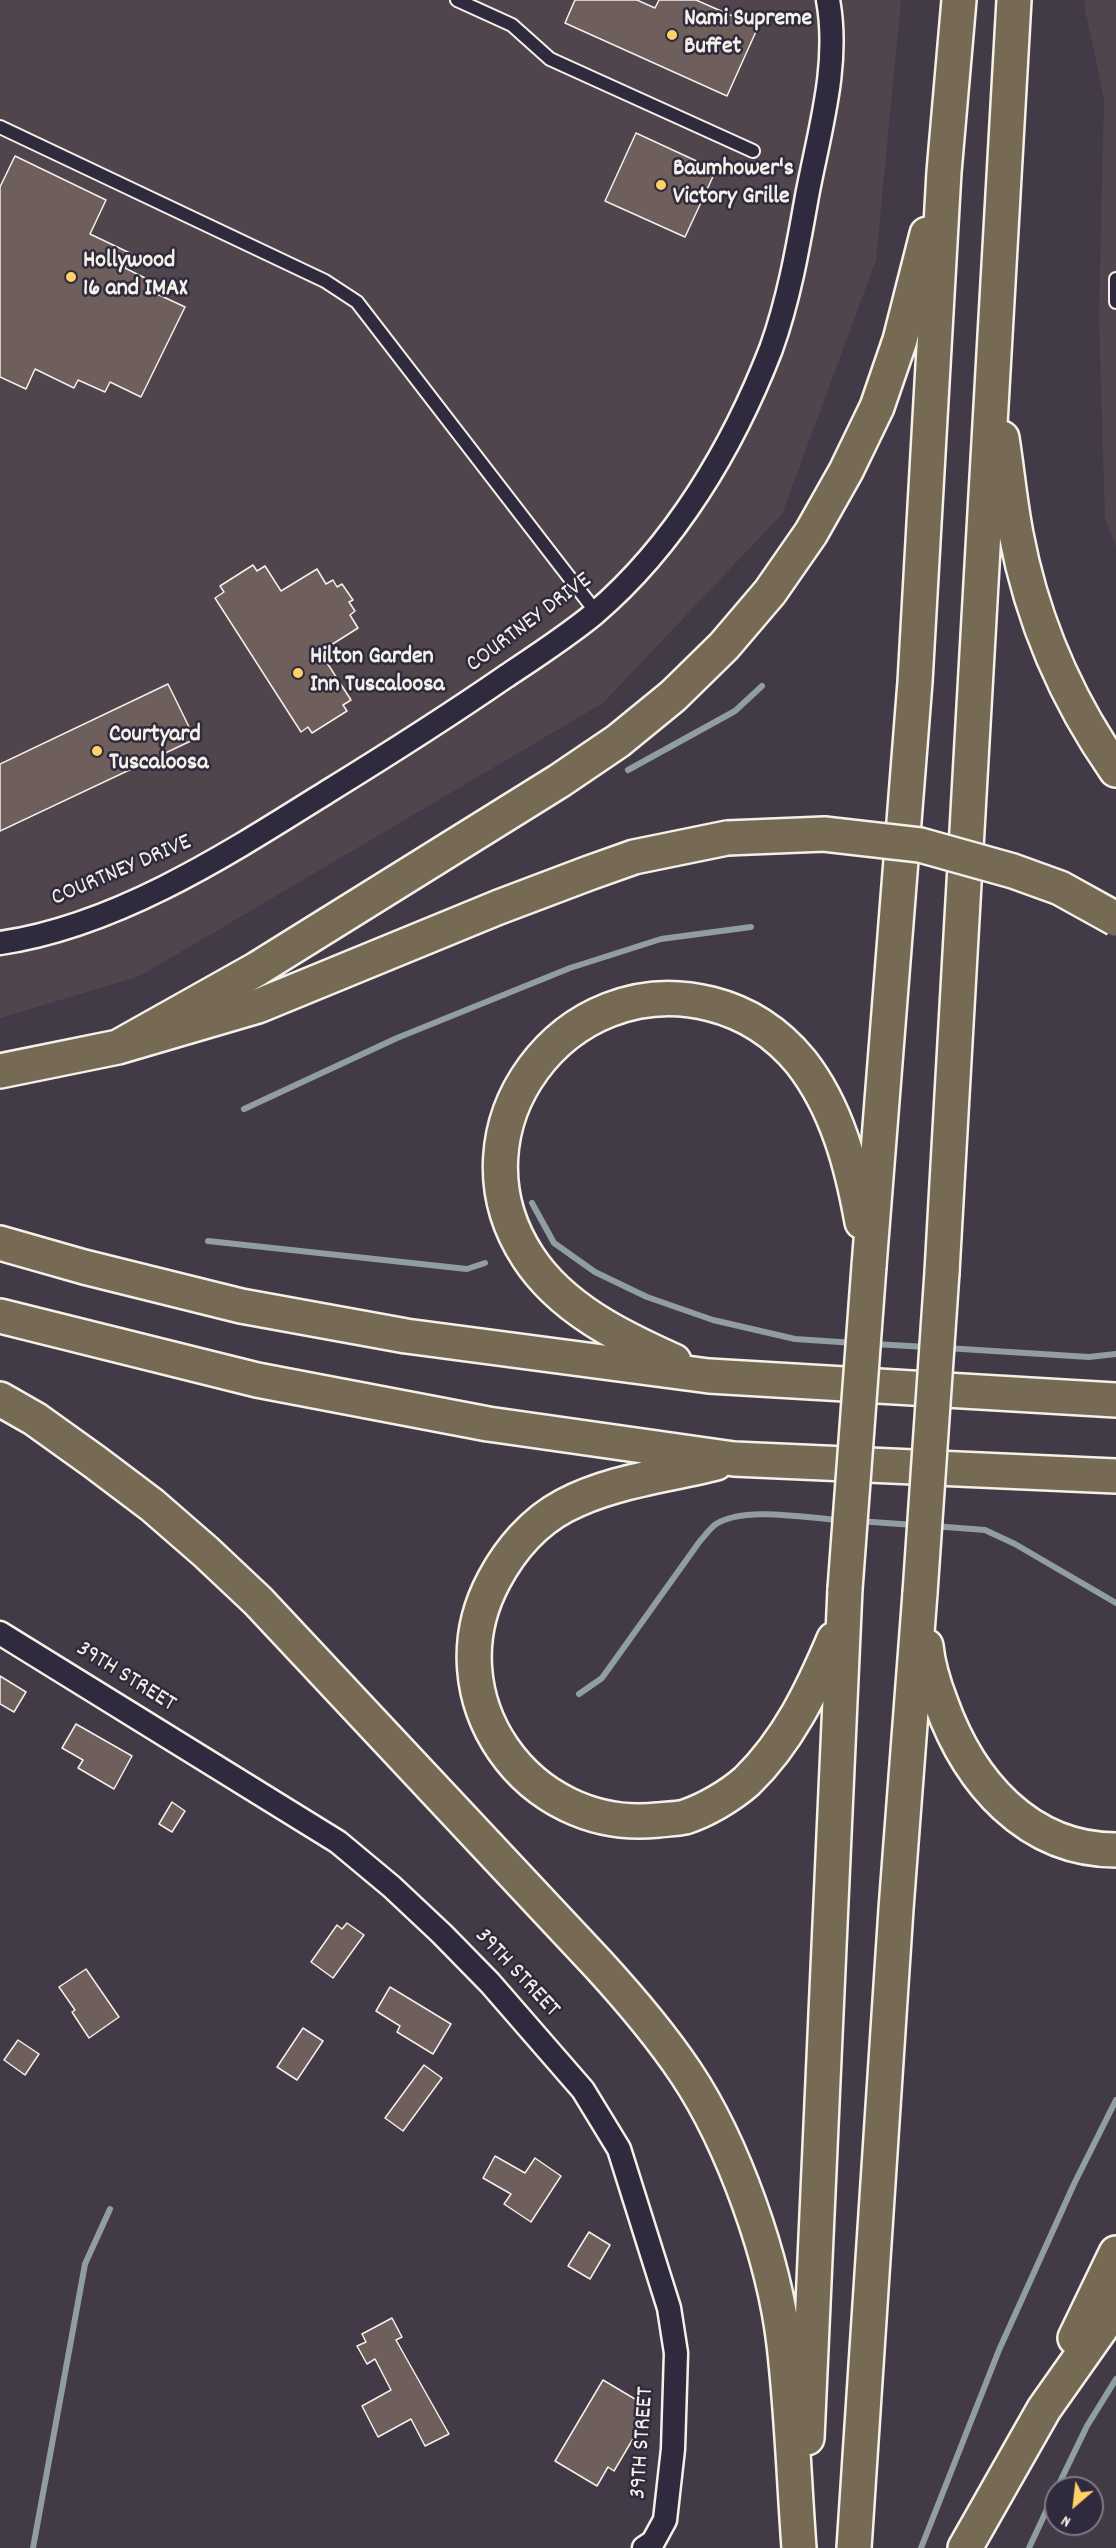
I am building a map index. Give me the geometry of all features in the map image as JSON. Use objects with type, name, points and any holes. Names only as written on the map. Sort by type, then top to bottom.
[{"type":"highway","points":[[799,2548],[811,2380],[842,1621],[915,682],[944,172],[959,0]]},
{"type":"highway","points":[[854,2548],[896,1909],[942,1272],[1014,0]]},
{"type":"highway","points":[[118,1047],[257,969],[559,781],[618,741],[673,696],[724,646],[770,592],[811,533],[846,471],[877,407],[900,340],[944,172]]},
{"type":"highway","points":[[992,366],[1016,535],[1034,604],[1059,671],[1091,734],[1116,770]]},
{"type":"highway","points":[[0,1071],[118,1047],[258,1006],[499,907],[634,857],[727,838],[824,834],[920,845],[1013,871],[1060,888],[1116,919]]},
{"type":"highway","points":[[709,1376],[639,1345],[602,1325],[572,1303],[529,1259],[512,1230],[504,1203],[500,1176],[505,1125],[516,1095],[534,1068],[554,1043],[580,1024],[604,1011],[628,1002],[676,998],[723,1007],[746,1016],[785,1044],[814,1082],[842,1139],[856,1192],[869,1266]]},
{"type":"highway","points":[[0,1243],[84,1267],[241,1306],[406,1336],[709,1376],[1116,1400]]},
{"type":"highway","points":[[0,1316],[256,1380],[488,1424],[734,1459],[1106,1480]]},
{"type":"highway","points":[[0,1399],[35,1419],[152,1505],[258,1601],[598,1964],[645,2016],[688,2075],[721,2138],[750,2205],[770,2271],[784,2344],[799,2548]]},
{"type":"highway","points":[[734,1459],[624,1482],[592,1494],[563,1506],[519,1542],[501,1567],[486,1594],[476,1633],[474,1674],[478,1697],[485,1720],[497,1741],[511,1760],[546,1792],[589,1814],[612,1820],[636,1822],[684,1817],[726,1797],[762,1765],[808,1699],[842,1621]]},
{"type":"highway","points":[[920,1593],[927,1660],[937,1692],[967,1761],[982,1781],[1018,1816],[1038,1829],[1080,1846],[1116,1850]]},
{"type":"highway","points":[[965,2548],[1044,2409],[1116,2253]]},
{"type":"highway","points":[[1044,2409],[1116,2307]]},
{"type":"street","name":"COURTNEY DRIVE","points":[[0,943],[81,923],[147,895],[211,863],[453,713],[570,633],[623,587],[669,534],[709,475],[743,412],[771,347],[792,279],[831,70],[832,24],[828,0]]},
{"type":"street","name":"39TH STREET","points":[[0,1633],[338,1842],[392,1887],[442,1934],[490,1983],[583,2090],[619,2150],[669,2308],[676,2353],[674,2449],[665,2520],[653,2541],[644,2548]]},
{"type":"lane","points":[[457,0],[512,26],[550,59],[753,151]]},
{"type":"lane","points":[[0,127],[325,281],[357,302],[596,612]]},
{"type":"lane","points":[[1116,279],[1116,302]]},
{"type":"shaded area","points":[[0,0],[901,0],[876,260],[782,514],[603,703],[140,976],[0,1018]]},
{"type":"shaded area","points":[[1085,0],[1116,0],[1116,546],[1105,519],[1099,317],[1104,99]]},
{"type":"building","points":[[575,0],[637,0],[655,8],[659,0],[696,0],[758,27],[727,96],[565,23]]},
{"type":"building","name":"Baumhower's Victory Grille","points":[[636,133],[716,170],[685,237],[605,201]]},
{"type":"building","name":"Hollywood 16 and IMAX","points":[[15,156],[106,200],[90,234],[132,254],[125,268],[159,285],[155,293],[185,307],[141,397],[110,382],[105,392],[78,380],[74,388],[35,369],[26,389],[0,377],[0,187]]},
{"type":"building","name":"Hilton Garden Inn Tuscaloosa","points":[[253,565],[257,571],[265,566],[281,591],[317,569],[326,584],[333,580],[337,587],[342,584],[353,600],[349,602],[355,611],[350,615],[358,628],[320,652],[351,700],[343,705],[347,711],[312,733],[308,727],[301,732],[215,598],[224,592],[220,586]]},
{"type":"building","name":"Courtyard Tuscaloosa","points":[[168,684],[195,739],[0,831],[0,764]]},
{"type":"building","points":[[0,1676],[26,1692],[14,1712],[0,1704]]},
{"type":"building","points":[[76,1724],[132,1756],[114,1789],[78,1768],[83,1760],[62,1748]]},
{"type":"building","points":[[172,1802],[185,1811],[172,1832],[159,1824]]},
{"type":"building","points":[[347,1923],[364,1935],[333,1978],[311,1962],[337,1925],[342,1929]]},
{"type":"building","points":[[86,1969],[119,2017],[89,2038],[72,2012],[75,2010],[59,1987]]},
{"type":"building","points":[[390,1987],[451,2024],[433,2054],[397,2032],[400,2026],[376,2011]]},
{"type":"building","points":[[303,2028],[323,2041],[297,2080],[277,2067]]},
{"type":"building","points":[[18,2040],[39,2054],[25,2075],[4,2060]]},
{"type":"building","points":[[424,2065],[442,2078],[403,2131],[385,2118]]},
{"type":"building","points":[[495,2156],[525,2173],[535,2158],[561,2176],[531,2222],[504,2204],[511,2194],[483,2178]]},
{"type":"building","points":[[589,2232],[610,2245],[590,2279],[568,2266]]},
{"type":"building","points":[[392,2318],[402,2337],[396,2340],[449,2434],[425,2446],[411,2419],[378,2437],[362,2406],[391,2390],[375,2359],[367,2364],[357,2346],[366,2342],[362,2334]]},
{"type":"building","points":[[603,2380],[645,2405],[634,2423],[640,2427],[614,2471],[608,2467],[597,2486],[555,2461]]},
{"type":"waterway","points":[[628,770],[735,711],[762,686]]},
{"type":"waterway","points":[[244,1109],[397,1038],[570,968],[661,939],[751,927]]},
{"type":"waterway","points":[[532,1203],[554,1243],[595,1272],[647,1297],[713,1320],[795,1339],[855,1343]]},
{"type":"waterway","points":[[208,1241],[467,1269],[485,1263]]},
{"type":"waterway","points":[[874,1344],[927,1347]]},
{"type":"waterway","points":[[946,1348],[1089,1357],[1116,1354]]},
{"type":"waterway","points":[[579,1694],[602,1678],[700,1541],[716,1524],[728,1519],[759,1514],[839,1520]]},
{"type":"waterway","points":[[858,1521],[914,1525]]},
{"type":"waterway","points":[[933,1526],[985,1530],[1015,1544],[1116,1603]]},
{"type":"waterway","points":[[921,2548],[999,2350],[1074,2184],[1116,2100]]},
{"type":"waterway","points":[[33,2548],[85,2264],[110,2209]]},
{"type":"waterway","points":[[1063,2476],[1087,2426],[1116,2379]]},
{"type":"waterway","points":[[1029,2548],[1044,2516]]},
{"type":"place","name":"Nami Supreme Buffet","points":[[672,35]]},
{"type":"place","name":"Baumhower's Victory Grille","points":[[661,185]]},
{"type":"place","name":"Hollywood 16 and IMAX","points":[[71,277]]},
{"type":"place","name":"Hilton Garden Inn Tuscaloosa","points":[[298,673]]},
{"type":"place","name":"Courtyard Tuscaloosa","points":[[97,751]]}]
